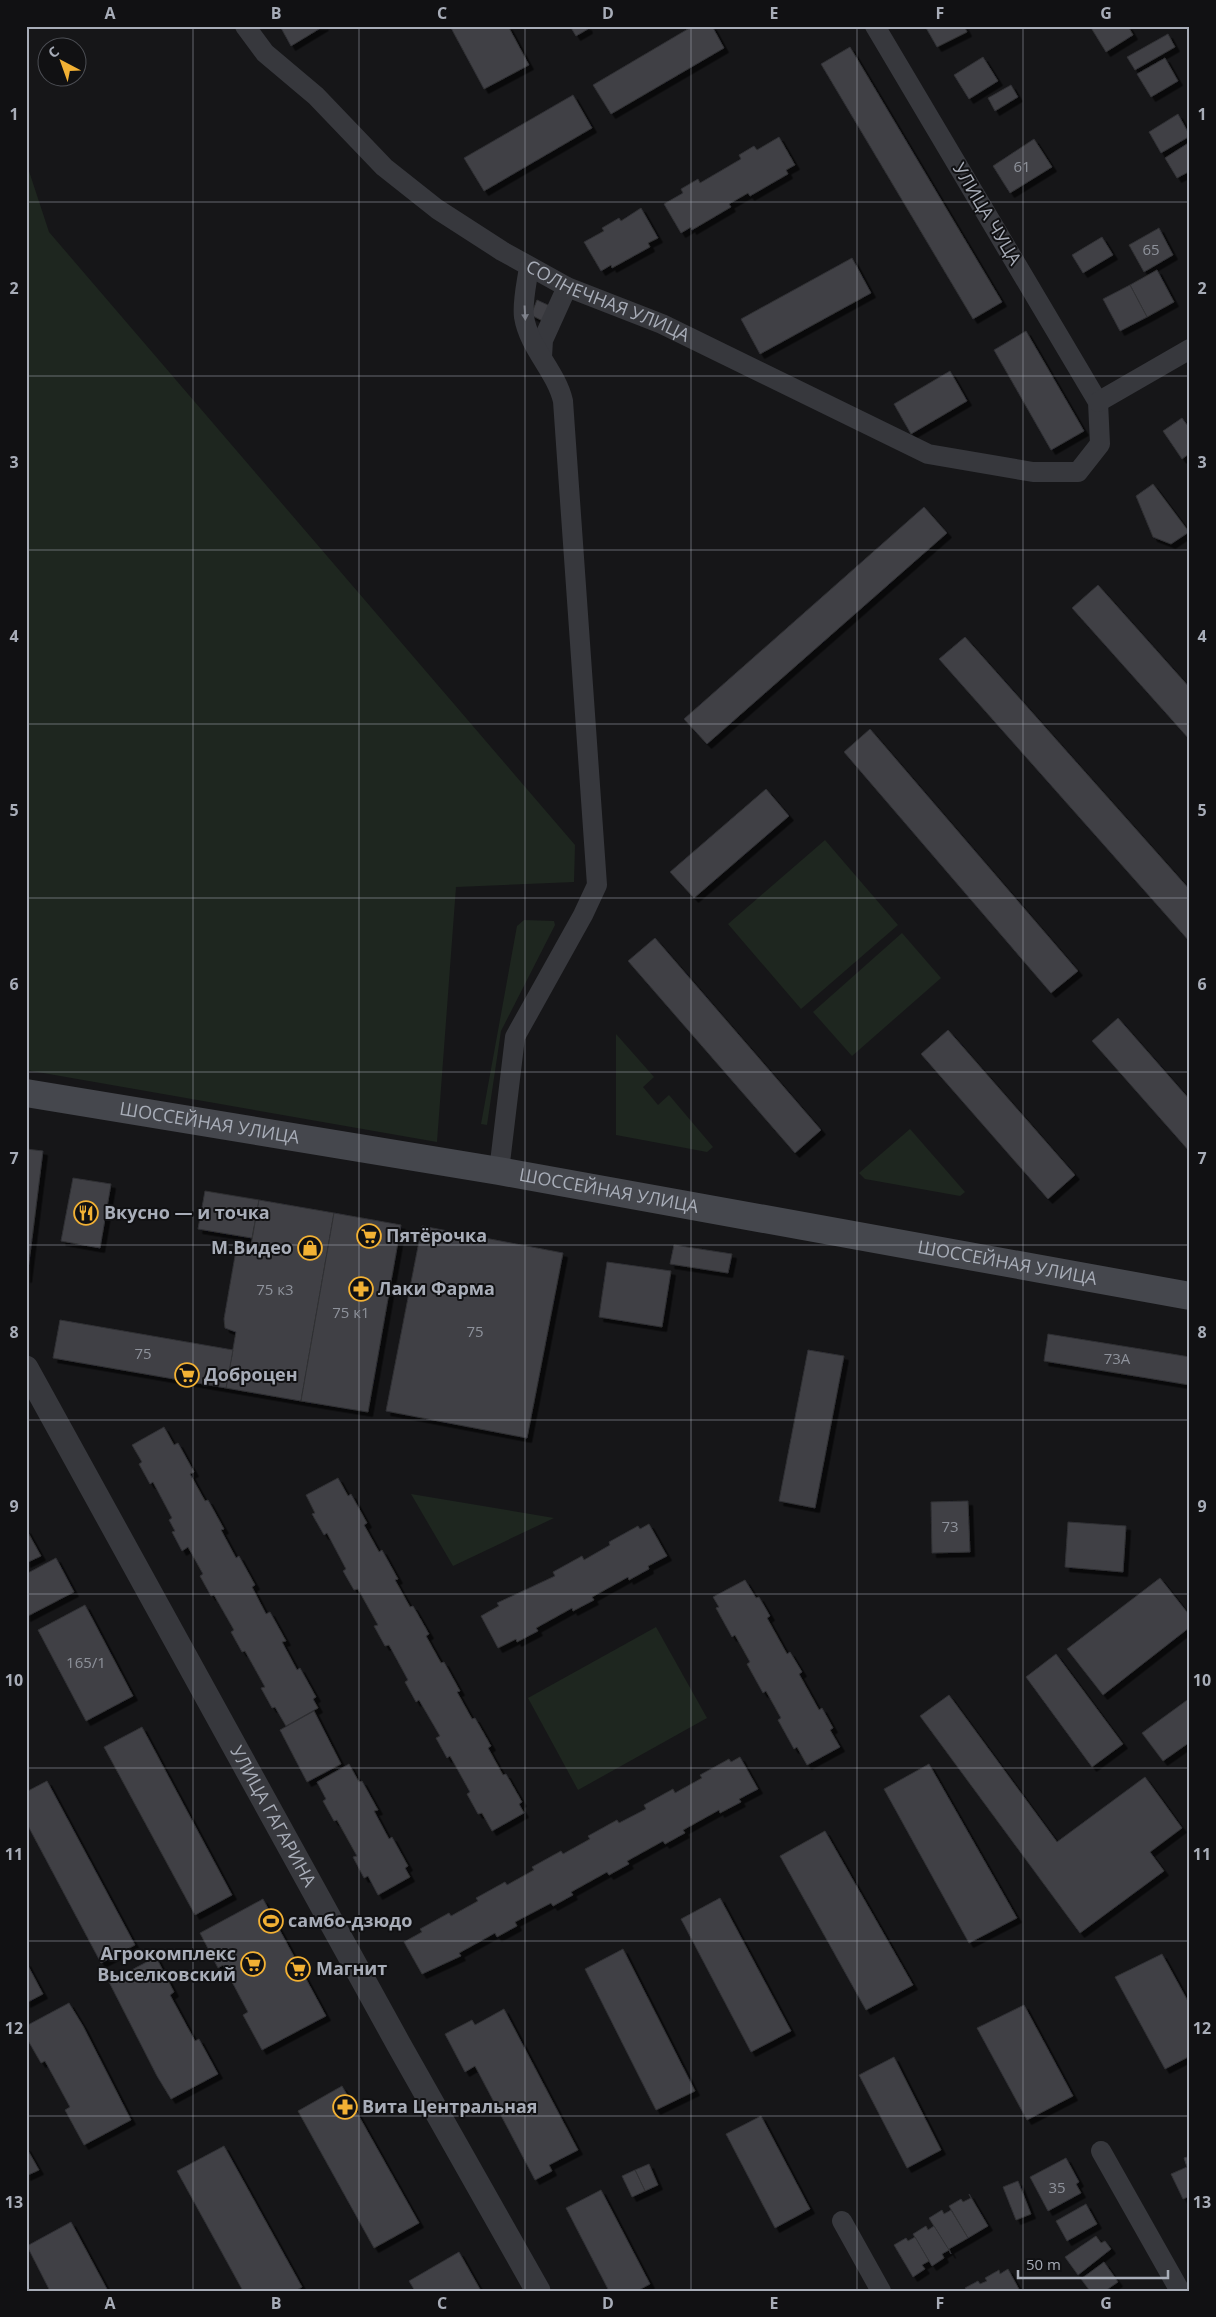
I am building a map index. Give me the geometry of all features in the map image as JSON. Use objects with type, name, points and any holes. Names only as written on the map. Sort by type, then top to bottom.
[{"type":"main road","name":"ШОССЕЙНАЯ УЛИЦА","points":[[26,1093],[500,1171],[1190,1296]]},
{"type":"street","name":"СОЛНЕЧНАЯ УЛИЦА","points":[[245,26],[265,53],[316,96],[384,167],[437,209],[529,267],[567,287],[662,324],[928,454],[1033,472],[1078,472],[1100,444],[1098,402]]},
{"type":"street","name":"УЛИЦА ЧУЦА","points":[[876,26],[1098,402]]},
{"type":"street","points":[[500,1171],[514,1037],[583,915],[597,885],[563,401],[560,389],[529,334],[524,316],[529,267]]},
{"type":"street","points":[[542,356],[543,340],[567,287]]},
{"type":"street","points":[[1098,402],[1190,348]]},
{"type":"street","name":"УЛИЦА ГАГАРИНА","points":[[26,1368],[408,2061],[538,2291]]},
{"type":"street","points":[[1101,2151],[1180,2291]]},
{"type":"street","points":[[842,2221],[881,2291]]},
{"type":"shaded area","points":[[26,162],[49,232],[575,845],[574,882],[456,887],[437,1142],[26,1070]]},
{"type":"shaded area","points":[[825,840],[898,925],[801,1009],[728,924]]},
{"type":"shaded area","points":[[524,920],[554,921],[555,925],[501,1031],[487,1125],[481,1124],[517,926]]},
{"type":"shaded area","points":[[902,933],[941,978],[852,1056],[813,1012]]},
{"type":"shaded area","points":[[616,1034],[654,1077],[643,1087],[658,1105],[669,1095],[713,1147],[707,1152],[616,1135]]},
{"type":"shaded area","points":[[910,1129],[965,1192],[960,1196],[865,1179],[859,1173]]},
{"type":"shaded area","points":[[411,1494],[554,1518],[453,1566]]},
{"type":"shaded area","points":[[656,1627],[707,1718],[578,1790],[528,1698]]},
{"type":"building","points":[[280,26],[324,26],[291,46]]},
{"type":"building","points":[[450,26],[508,26],[529,65],[484,89]]},
{"type":"building","points":[[570,26],[587,26],[588,29],[576,36]]},
{"type":"building","points":[[693,26],[712,26],[724,48],[611,114],[593,85]]},
{"type":"building","points":[[925,26],[964,26],[967,32],[937,47]]},
{"type":"building","points":[[1090,26],[1128,26],[1133,35],[1106,52]]},
{"type":"building","points":[[1168,34],[1175,47],[1135,70],[1127,57]]},
{"type":"building","points":[[850,47],[1002,302],[973,319],[821,64]]},
{"type":"building","points":[[983,57],[998,81],[969,99],[954,75]]},
{"type":"building","points":[[1165,58],[1178,81],[1151,97],[1137,74]]},
{"type":"building","points":[[1011,85],[1018,97],[995,111],[988,98]]},
{"type":"building","points":[[573,95],[592,128],[484,191],[464,158]]},
{"type":"building","points":[[1178,114],[1190,136],[1161,153],[1149,132]]},
{"type":"building","points":[[779,137],[795,165],[786,170],[788,174],[750,196],[748,193],[729,204],[731,207],[692,230],[691,227],[681,233],[664,204],[683,193],[681,189],[698,179],[700,183],[741,159],[739,155],[754,146],[757,150]]},
{"type":"building","points":[[1034,139],[1052,167],[1010,193],[993,166]]},
{"type":"building","points":[[1190,142],[1190,171],[1177,178],[1165,158]]},
{"type":"building","points":[[641,208],[658,238],[648,243],[650,247],[612,268],[611,265],[601,271],[584,242],[604,231],[602,228],[619,218],[621,221]]},
{"type":"building","points":[[1159,228],[1173,255],[1144,272],[1129,245]]},
{"type":"building","points":[[1102,237],[1113,255],[1083,273],[1072,255]]},
{"type":"building","points":[[852,258],[871,293],[760,354],[741,319]]},
{"type":"building","points":[[1157,270],[1174,302],[1147,317],[1130,285]]},
{"type":"building","points":[[1130,285],[1147,317],[1120,331],[1103,299]]},
{"type":"building","points":[[537,300],[550,306],[543,321],[531,315]]},
{"type":"building","points":[[1026,331],[1084,431],[1051,450],[994,350]]},
{"type":"building","points":[[950,371],[967,401],[911,434],[894,404]]},
{"type":"building","points":[[1182,418],[1190,429],[1190,453],[1182,459],[1163,431]]},
{"type":"building","points":[[1153,484],[1189,532],[1171,544],[1153,537],[1136,496]]},
{"type":"building","points":[[924,507],[947,533],[707,744],[684,719]]},
{"type":"building","points":[[1098,585],[1190,688],[1190,740],[1072,608]]},
{"type":"building","points":[[965,637],[1190,890],[1190,942],[939,659]]},
{"type":"building","points":[[870,729],[1078,971],[1051,993],[844,752]]},
{"type":"building","points":[[766,789],[789,816],[694,898],[670,872]]},
{"type":"building","points":[[655,938],[821,1130],[795,1153],[628,961]]},
{"type":"building","points":[[1118,1018],[1190,1100],[1190,1152],[1092,1041]]},
{"type":"building","points":[[948,1030],[1075,1175],[1048,1199],[921,1054]]},
{"type":"building","points":[[26,1149],[43,1151],[27,1278],[26,1278]]},
{"type":"building","name":"Вкусно — и точка","points":[[73,1178],[111,1184],[100,1248],[61,1241]]},
{"type":"building","points":[[205,1191],[259,1200],[252,1238],[198,1229]]},
{"type":"building","points":[[259,1200],[334,1213],[301,1401],[226,1388],[236,1332],[225,1328],[224,1319],[235,1256],[243,1250],[250,1251]]},
{"type":"building","points":[[334,1213],[401,1225],[368,1412],[301,1401]]},
{"type":"building","points":[[422,1226],[563,1253],[527,1438],[386,1411]]},
{"type":"building","points":[[674,1245],[732,1254],[728,1273],[670,1264]]},
{"type":"building","points":[[607,1262],[671,1271],[662,1327],[599,1317]]},
{"type":"building","points":[[60,1320],[233,1350],[226,1388],[53,1358]]},
{"type":"building","points":[[1048,1334],[1190,1357],[1190,1385],[1044,1361]]},
{"type":"building","points":[[808,1350],[844,1356],[815,1508],[779,1501]]},
{"type":"building","points":[[164,1427],[174,1445],[178,1443],[194,1472],[190,1474],[205,1501],[208,1500],[224,1529],[221,1530],[236,1558],[239,1556],[255,1585],[252,1587],[266,1614],[270,1612],[286,1641],[282,1642],[297,1670],[300,1668],[316,1697],[313,1699],[318,1708],[286,1726],[275,1707],[272,1708],[261,1688],[265,1687],[245,1651],[242,1652],[231,1632],[234,1630],[214,1595],[211,1596],[200,1576],[203,1574],[188,1547],[182,1551],[172,1532],[175,1531],[169,1520],[172,1518],[153,1482],[150,1484],[139,1464],[142,1462],[132,1445]]},
{"type":"building","points":[[338,1478],[348,1496],[351,1494],[367,1523],[364,1525],[379,1552],[382,1550],[398,1579],[395,1580],[410,1607],[413,1606],[429,1634],[426,1636],[441,1663],[444,1662],[460,1691],[457,1692],[472,1719],[475,1718],[491,1746],[488,1748],[503,1775],[506,1774],[522,1802],[519,1804],[524,1813],[492,1831],[482,1813],[478,1814],[467,1794],[470,1792],[450,1756],[447,1758],[436,1738],[440,1736],[419,1700],[416,1702],[405,1682],[408,1680],[389,1645],[385,1646],[374,1626],[378,1625],[358,1589],[354,1590],[343,1571],[346,1569],[327,1533],[324,1535],[312,1514],[315,1513],[306,1495]]},
{"type":"building","points":[[968,1501],[970,1552],[932,1553],[931,1502]]},
{"type":"building","points":[[1068,1522],[1126,1526],[1123,1572],[1065,1567]]},
{"type":"building","points":[[649,1524],[667,1556],[648,1566],[649,1569],[629,1580],[628,1577],[592,1597],[594,1600],[573,1611],[572,1608],[536,1628],[538,1631],[517,1642],[516,1639],[498,1648],[481,1616],[499,1606],[497,1603],[555,1576],[553,1572],[582,1556],[584,1560],[610,1545],[609,1542],[638,1526],[640,1529]]},
{"type":"building","points":[[26,1529],[41,1556],[26,1563]]},
{"type":"building","points":[[56,1558],[74,1592],[26,1617],[26,1574]]},
{"type":"building","points":[[1160,1578],[1190,1616],[1190,1627],[1103,1695],[1067,1649]]},
{"type":"building","points":[[745,1580],[756,1598],[759,1597],[770,1616],[767,1618],[787,1654],[790,1652],[802,1672],[799,1674],[819,1710],[822,1708],[833,1728],[830,1730],[840,1747],[807,1765],[797,1747],[794,1749],[778,1720],[781,1718],[766,1691],[763,1693],[747,1664],[750,1662],[735,1635],[732,1637],[716,1608],[719,1607],[713,1597]]},
{"type":"building","points":[[85,1605],[133,1696],[86,1721],[38,1630]]},
{"type":"building","points":[[1056,1654],[1123,1744],[1092,1767],[1026,1677]]},
{"type":"building","points":[[949,1695],[1057,1842],[1145,1777],[1182,1828],[1150,1852],[1164,1871],[1080,1933],[920,1716]]},
{"type":"building","points":[[1190,1698],[1190,1742],[1163,1761],[1142,1733]]},
{"type":"building","points":[[314,1711],[341,1764],[307,1782],[280,1730]]},
{"type":"building","points":[[142,1727],[232,1895],[195,1915],[104,1747]]},
{"type":"building","points":[[740,1757],[758,1789],[739,1799],[741,1802],[720,1813],[719,1810],[683,1830],[685,1833],[665,1844],[663,1841],[627,1861],[629,1864],[609,1875],[607,1872],[571,1892],[573,1895],[553,1906],[551,1903],[515,1922],[517,1926],[497,1937],[495,1933],[459,1953],[461,1956],[422,1974],[404,1942],[422,1932],[420,1929],[449,1913],[451,1916],[478,1901],[476,1898],[505,1882],[507,1885],[534,1870],[532,1867],[561,1851],[563,1854],[590,1839],[588,1836],[617,1820],[619,1823],[646,1809],[644,1805],[673,1789],[675,1793],[702,1778],[700,1775],[729,1759],[731,1762]]},
{"type":"building","points":[[349,1764],[359,1782],[362,1781],[378,1810],[374,1811],[389,1839],[392,1837],[408,1866],[405,1868],[410,1877],[378,1895],[368,1876],[364,1878],[353,1857],[357,1856],[337,1820],[334,1821],[323,1801],[326,1799],[317,1782]]},
{"type":"building","points":[[929,1764],[1017,1918],[969,1943],[884,1789]]},
{"type":"building","points":[[47,1781],[135,1945],[101,1963],[26,1822],[26,1792]]},
{"type":"building","points":[[825,1831],[913,1985],[866,2010],[780,1856]]},
{"type":"building","points":[[720,1898],[791,2031],[751,2052],[681,1919]]},
{"type":"building","points":[[263,1899],[326,2016],[262,2050],[243,2015],[248,2012],[223,1965],[218,1968],[200,1933]]},
{"type":"building","points":[[623,1949],[695,2091],[656,2110],[585,1969]]},
{"type":"building","points":[[1162,1954],[1190,2005],[1190,2056],[1165,2069],[1115,1977]]},
{"type":"building","points":[[156,1957],[174,1992],[170,1995],[195,2041],[199,2039],[218,2074],[171,2099],[157,2076],[109,1982]]},
{"type":"building","points":[[26,1962],[43,1994],[26,2003]]},
{"type":"building","points":[[69,2003],[83,2026],[131,2120],[84,2145],[65,2110],[70,2107],[45,2061],[41,2063],[26,2037],[26,2026]]},
{"type":"building","points":[[1024,2005],[1073,2096],[1027,2120],[977,2028]]},
{"type":"building","points":[[504,2009],[578,2150],[549,2165],[552,2171],[535,2180],[475,2066],[465,2072],[445,2034],[472,2020],[475,2025]]},
{"type":"building","points":[[894,2057],[941,2150],[907,2168],[859,2075]]},
{"type":"building","points":[[342,2086],[419,2223],[374,2248],[298,2111]]},
{"type":"building","points":[[761,2116],[810,2209],[775,2228],[726,2134]]},
{"type":"building","points":[[224,2146],[302,2287],[295,2291],[243,2291],[177,2171]]},
{"type":"building","points":[[26,2147],[39,2170],[26,2176]]},
{"type":"building","points":[[1190,2156],[1190,2196],[1183,2199],[1171,2174],[1187,2167],[1184,2158]]},
{"type":"building","points":[[1066,2158],[1079,2182],[1076,2184],[1081,2193],[1048,2211],[1030,2177]]},
{"type":"building","points":[[649,2164],[658,2185],[645,2191],[635,2170]]},
{"type":"building","points":[[635,2170],[645,2191],[632,2197],[622,2176]]},
{"type":"building","points":[[1018,2181],[1031,2214],[1016,2220],[1003,2187]]},
{"type":"building","points":[[601,2190],[650,2284],[637,2291],[609,2291],[566,2208]]},
{"type":"building","points":[[969,2194],[988,2226],[968,2238],[949,2206],[961,2199],[963,2202],[971,2198]]},
{"type":"building","points":[[1086,2204],[1097,2224],[1067,2241],[1056,2221]]},
{"type":"building","points":[[942,2210],[944,2214],[951,2210],[968,2238],[949,2249],[951,2254],[929,2218]]},
{"type":"building","points":[[71,2222],[108,2291],[50,2291],[27,2246]]},
{"type":"building","points":[[926,2226],[928,2230],[934,2226],[949,2250],[942,2254],[944,2258],[932,2266],[913,2234]]},
{"type":"building","points":[[1096,2236],[1101,2243],[1105,2241],[1111,2249],[1078,2275],[1065,2257]]},
{"type":"building","points":[[915,2237],[929,2261],[922,2265],[925,2269],[913,2277],[894,2245],[906,2238],[908,2241]]},
{"type":"building","points":[[459,2252],[481,2291],[415,2291],[409,2281]]},
{"type":"building","points":[[1104,2262],[1118,2282],[1105,2291],[1090,2291],[1081,2279]]},
{"type":"building","points":[[1008,2269],[1020,2291],[967,2291],[965,2288],[978,2281],[980,2284],[987,2281],[985,2278],[999,2270],[1000,2274]]},
{"type":"place","name":"Вкусно — и точка","points":[[86,1213]]},
{"type":"place","name":"Пятёрочка","points":[[369,1236]]},
{"type":"place","name":"М.Видео","points":[[310,1248]]},
{"type":"place","name":"Лаки Фарма","points":[[361,1289]]},
{"type":"place","name":"Доброцен","points":[[187,1375]]},
{"type":"place","name":"самбо-дзюдо","points":[[271,1921]]},
{"type":"place","name":"Агрокомплекс Выселковский","points":[[253,1964]]},
{"type":"place","name":"Магнит","points":[[298,1969]]},
{"type":"place","name":"Вита Центральная","points":[[345,2107]]}]
